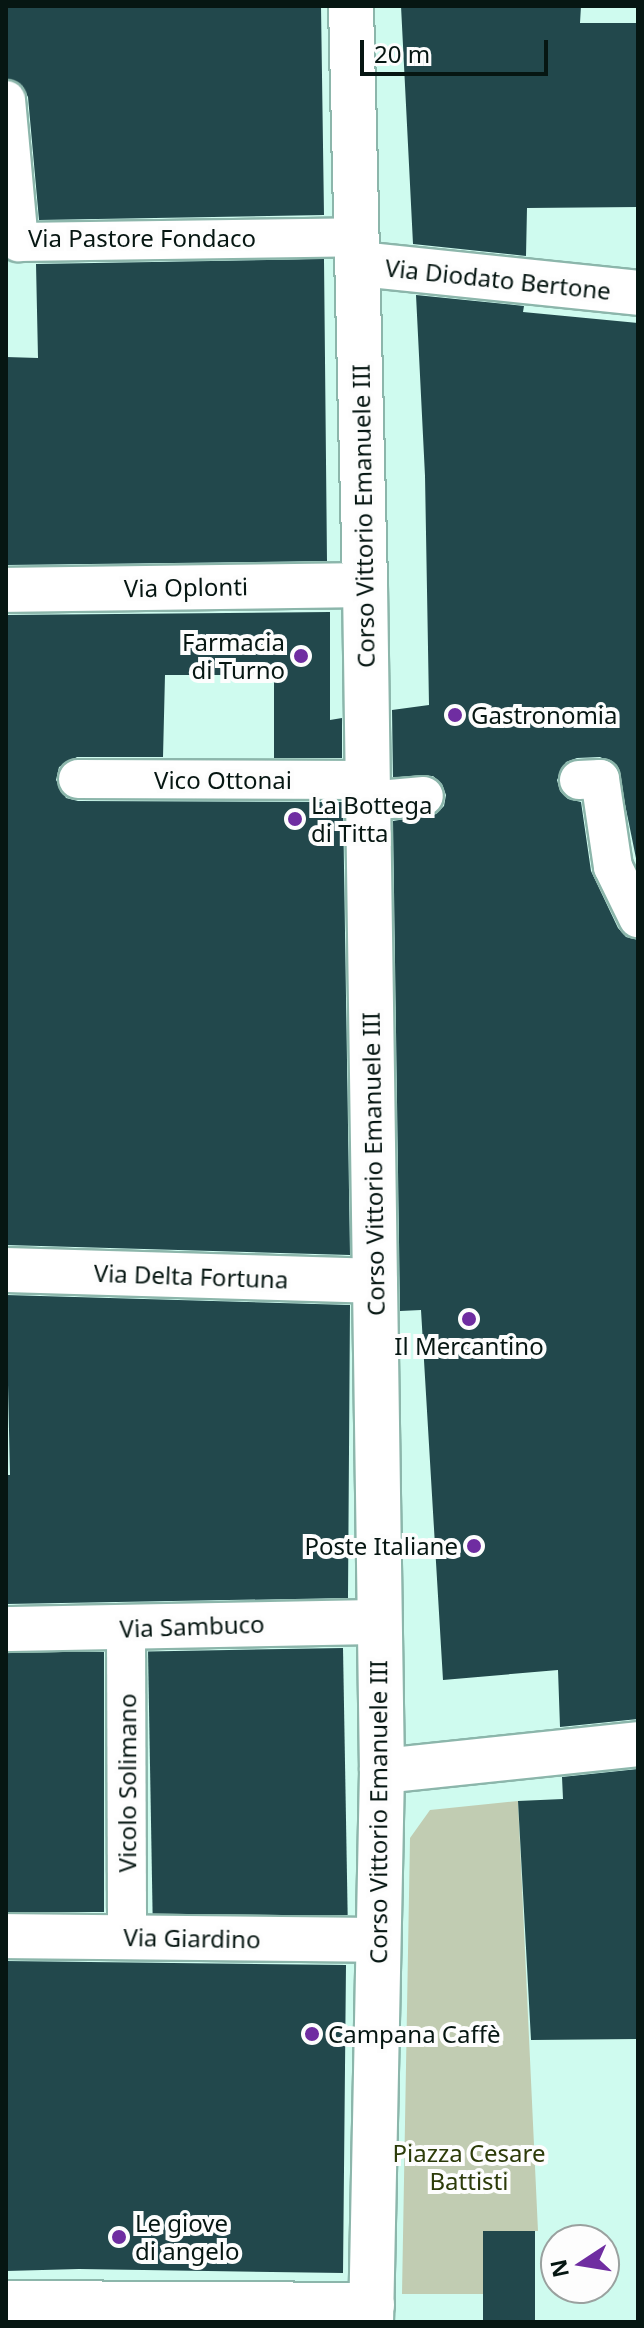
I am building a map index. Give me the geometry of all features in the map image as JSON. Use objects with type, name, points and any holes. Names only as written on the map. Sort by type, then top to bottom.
[{"type":"street","name":"Corso Vittorio Emanuele III","points":[[351,6],[365,585],[382,1771],[371,2313]]},
{"type":"street","name":"Via Diodato Bertone","points":[[358,250],[638,293]]},
{"type":"street","name":"Via Oplonti","points":[[6,590],[365,585]]},
{"type":"street","name":"Via Delta Fortuna","points":[[6,1270],[375,1281]]},
{"type":"street","name":"Via Sambuco","points":[[6,1629],[378,1622]]},
{"type":"street","points":[[382,1771],[638,1744]]},
{"type":"street","name":"Via Giardino","points":[[6,1936],[378,1940]]},
{"type":"street","points":[[6,2303],[371,2313]]},
{"type":"lane","name":"Via Pastore Fondaco","points":[[6,100],[19,242],[358,250]]},
{"type":"lane","name":"Vico Ottonai","points":[[78,779],[424,796]]},
{"type":"lane","points":[[579,780],[600,779],[613,867],[638,918]]},
{"type":"lane","name":"Vicolo Solimano","points":[[126,1629],[127,1938]]},
{"type":"green space","name":"Piazza Cesare Battisti","points":[[518,1801],[538,2231],[483,2231],[483,2294],[402,2294],[410,1838],[430,1810]]},
{"type":"building","points":[[6,6],[321,6],[324,215],[39,220],[28,97],[23,87],[6,78]]},
{"type":"building","points":[[401,6],[581,6],[580,23],[638,23],[638,207],[527,208],[526,256],[413,244]]},
{"type":"building","points":[[324,259],[327,561],[6,565],[6,357],[38,358],[36,264]]},
{"type":"building","points":[[416,295],[524,306],[523,312],[638,323],[638,868],[617,765],[600,757],[577,758],[566,762],[557,780],[560,791],[568,799],[581,802],[591,871],[618,928],[626,937],[638,940],[638,1719],[560,1727],[558,1670],[443,1680],[421,1310],[400,1311],[393,821],[436,814],[444,806],[446,795],[442,784],[433,776],[393,777],[392,710],[429,705],[425,476]]},
{"type":"building","points":[[330,612],[330,720],[342,718],[342,758],[274,758],[274,675],[165,675],[163,757],[77,757],[59,767],[56,780],[66,798],[78,801],[343,802],[350,1255],[6,1245],[6,615]]},
{"type":"building","points":[[6,1295],[350,1305],[348,1598],[6,1604],[6,1475],[10,1475]]},
{"type":"building","points":[[343,1648],[348,1915],[153,1918],[148,1651]]},
{"type":"building","points":[[6,1652],[104,1652],[104,1912],[6,1912]]},
{"type":"building","points":[[638,1769],[638,2039],[531,2040],[518,1801],[563,1799],[562,1777]]},
{"type":"building","points":[[6,1961],[346,1965],[343,2273],[79,2269],[6,2271]]},
{"type":"building","points":[[483,2231],[535,2231],[535,2322],[483,2322]]},
{"type":"place","name":"Farmacia di Turno","points":[[301,656]]},
{"type":"place","name":"Gastronomia","points":[[455,715]]},
{"type":"place","name":"La Bottega di Titta","points":[[295,819]]},
{"type":"place","name":"Il Mercantino","points":[[469,1319]]},
{"type":"place","name":"Poste Italiane","points":[[474,1546]]},
{"type":"place","name":"Campana Caffè","points":[[312,2034]]},
{"type":"place","name":"Le giove di angelo","points":[[119,2237]]}]
